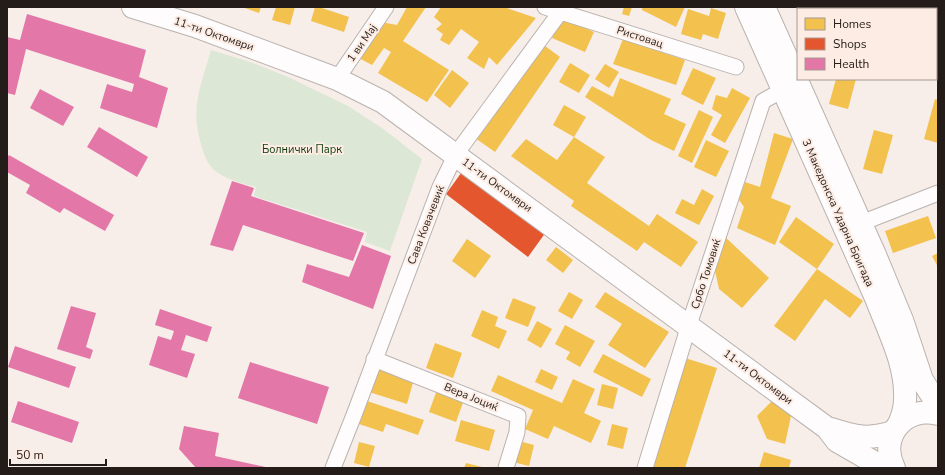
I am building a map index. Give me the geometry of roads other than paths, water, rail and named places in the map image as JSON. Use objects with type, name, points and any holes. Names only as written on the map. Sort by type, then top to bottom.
[{"type":"main road","name":"11-ти Октомври","points":[[133,7],[195,26],[337,79],[383,102],[689,325],[827,428]]},
{"type":"main road","name":"3 Македонска Ударна Бригада","points":[[746,7],[783,90],[902,320],[922,380],[938,405]]},
{"type":"main road","name":"3 Македонска Ударна Бригада","points":[[764,7],[853,226],[902,371],[905,401],[903,412],[890,442],[889,452],[894,468]]},
{"type":"main road","points":[[827,428],[851,436],[872,437],[896,428],[906,418],[914,414],[923,412],[938,414]]},
{"type":"main road","points":[[827,428],[837,441],[884,468]]},
{"type":"street","name":"1 ви Мај","points":[[337,79],[386,7]]},
{"type":"street","name":"Ристовац","points":[[545,7],[563,9],[736,67]]},
{"type":"street","name":"Сава Ковачевиќ","points":[[333,468],[440,187],[456,154],[563,9]]},
{"type":"street","name":"Србо Томовиќ","points":[[645,468],[689,325],[763,102],[783,90]]},
{"type":"street","points":[[853,226],[938,193]]},
{"type":"street","name":"Вера Јоциќ","points":[[374,359],[518,416],[517,432],[506,468]]},
{"type":"park label","name":"Болнички Парк","points":[[302,149]]}]
